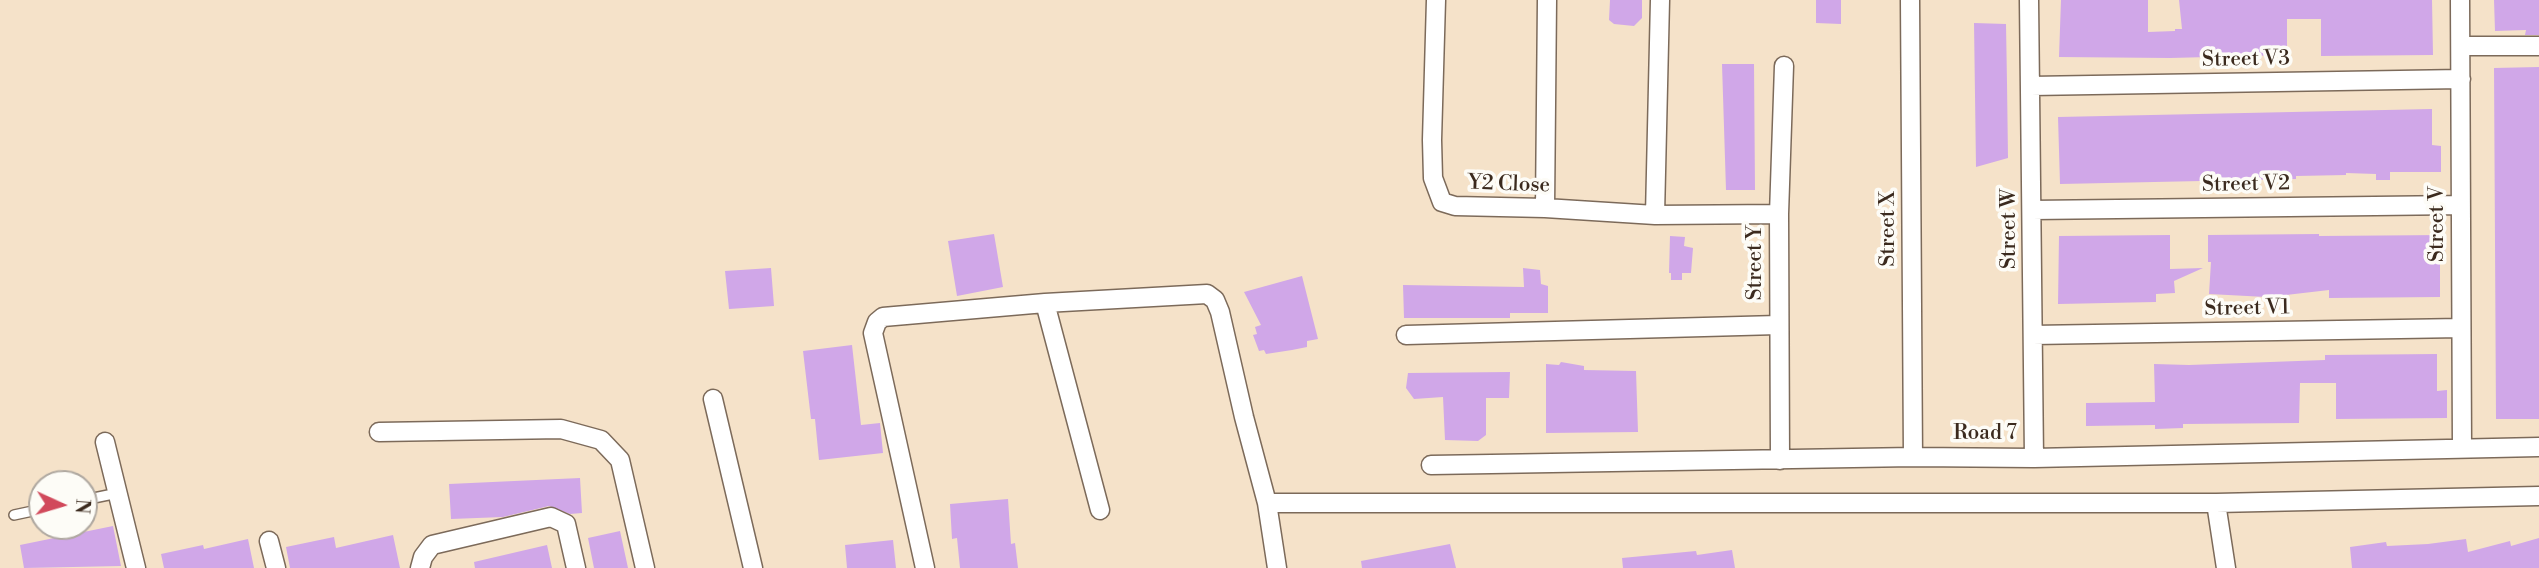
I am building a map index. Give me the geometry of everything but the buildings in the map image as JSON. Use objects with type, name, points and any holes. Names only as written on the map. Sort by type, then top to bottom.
[{"type":"street","name":"Y2 Close","points":[[1436,0],[1433,178],[1442,202],[1455,206],[1655,215],[1779,214]]},
{"type":"street","points":[[1545,208],[1548,0]]},
{"type":"street","points":[[1655,215],[1660,0]]},
{"type":"street","name":"Street X","points":[[1910,0],[1913,457]]},
{"type":"street","name":"Street W","points":[[2029,0],[2034,458]]},
{"type":"street","name":"Street V","points":[[2460,0],[2462,448]]},
{"type":"street","points":[[2462,47],[2539,46]]},
{"type":"street","name":"Street Y","points":[[1780,460],[1779,214],[1784,66]]},
{"type":"street","name":"Street V3","points":[[2031,86],[2461,79]]},
{"type":"street","name":"Street V2","points":[[2032,210],[2460,205]]},
{"type":"street","points":[[925,568],[873,333],[877,322],[883,317],[1190,293],[1207,294],[1215,300],[1220,312],[1244,417],[1268,503],[1277,568]]},
{"type":"street","points":[[1045,303],[1100,510]]},
{"type":"street","points":[[1406,335],[1778,326]]},
{"type":"street","name":"Street V1","points":[[2033,335],[2461,328]]},
{"type":"street","points":[[713,399],[753,568]]},
{"type":"street","points":[[379,432],[561,429],[601,440],[620,460],[645,568]]},
{"type":"street","points":[[105,442],[136,568]]},
{"type":"street","name":"Road 7","points":[[1431,466],[1913,457],[2034,458],[2539,447]]},
{"type":"street","points":[[1268,503],[2216,503],[2539,496]]},
{"type":"street","points":[[2216,503],[2226,568]]},
{"type":"street","points":[[420,568],[423,557],[432,545],[551,517],[566,524],[576,568]]},
{"type":"street","points":[[270,541],[276,568]]},
{"type":"lane","points":[[98,498],[118,494]]},
{"type":"lane","points":[[14,515],[28,512]]}]
